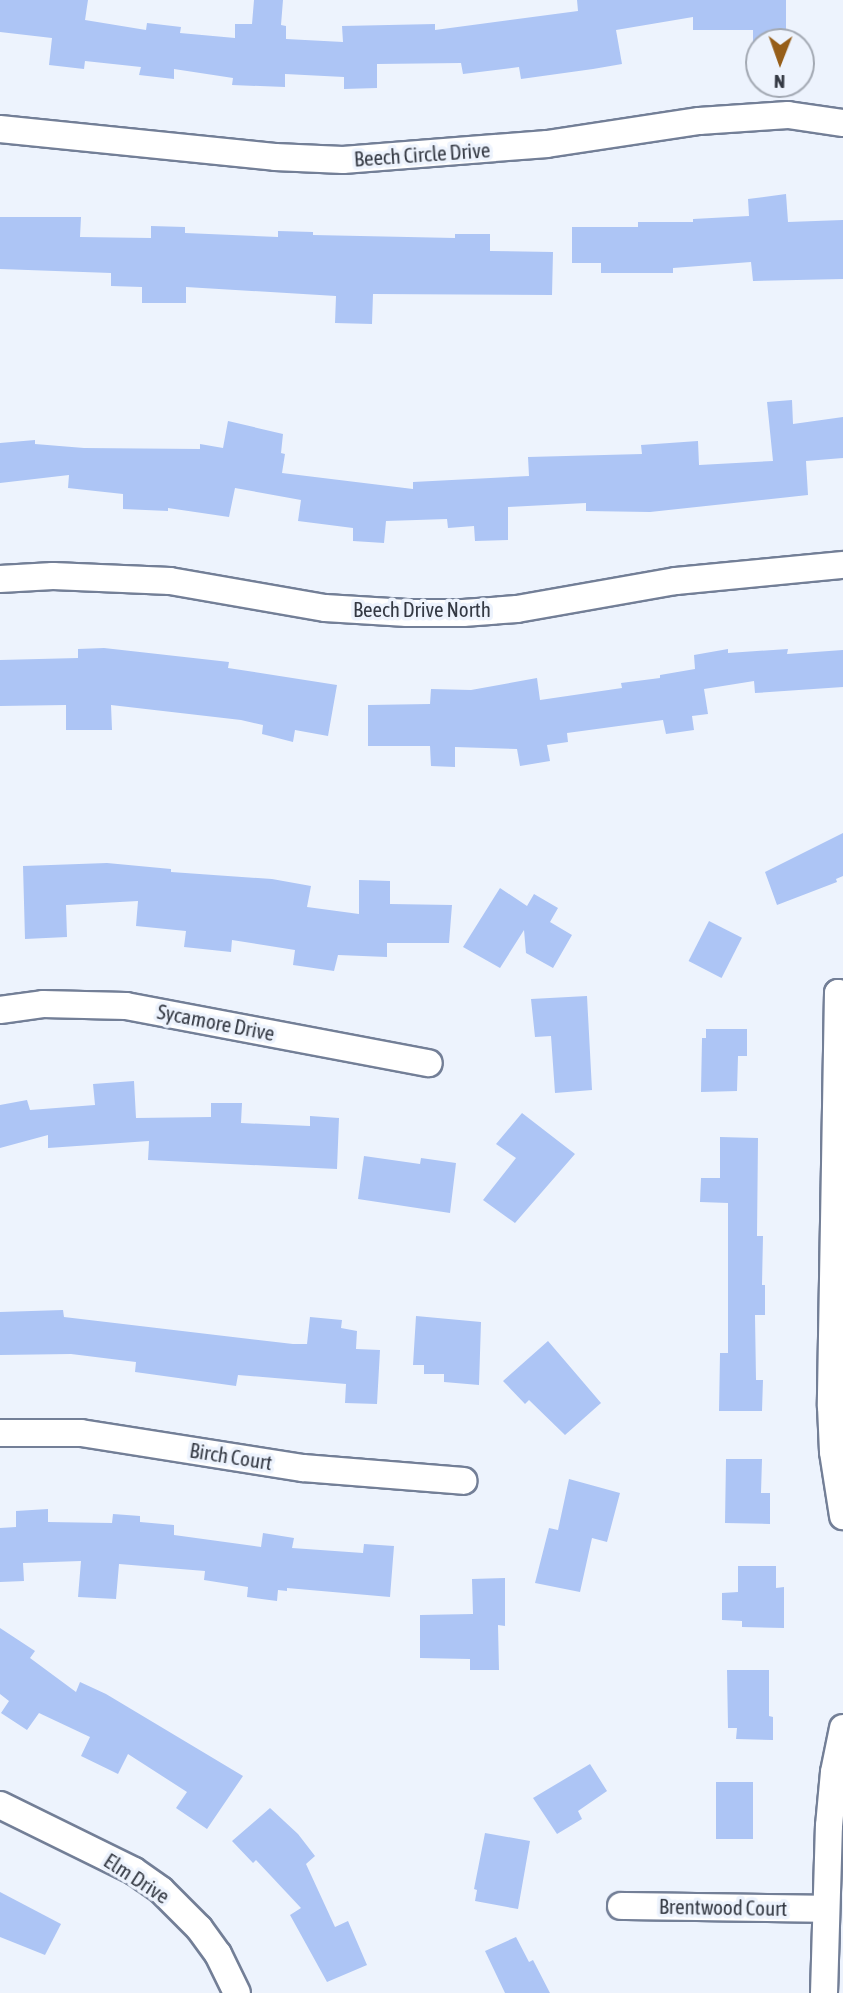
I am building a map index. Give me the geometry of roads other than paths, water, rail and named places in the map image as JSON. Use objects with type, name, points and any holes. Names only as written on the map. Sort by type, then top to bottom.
[{"type":"street","name":"Beech Circle Drive","points":[[0,129],[261,156],[343,160],[547,144],[699,121],[788,115],[843,123]]},
{"type":"street","name":"Beech Drive North","points":[[0,579],[53,576],[170,581],[325,608],[418,613],[517,609],[676,580],[843,565]]},
{"type":"street","points":[[840,993],[831,1406],[833,1451],[843,1516]]},
{"type":"street","name":"Sycamore Drive","points":[[0,1010],[43,1004],[127,1006],[429,1063]]},
{"type":"street","name":"Birch Court","points":[[0,1433],[81,1433],[303,1468],[463,1481]]},
{"type":"street","points":[[824,1993],[825,1909],[832,1786],[843,1728]]},
{"type":"street","name":"Elm Drive","points":[[0,1805],[134,1871],[162,1890],[199,1928],[218,1954],[237,1993]]},
{"type":"street","name":"Brentwood Court","points":[[621,1906],[825,1909]]}]
